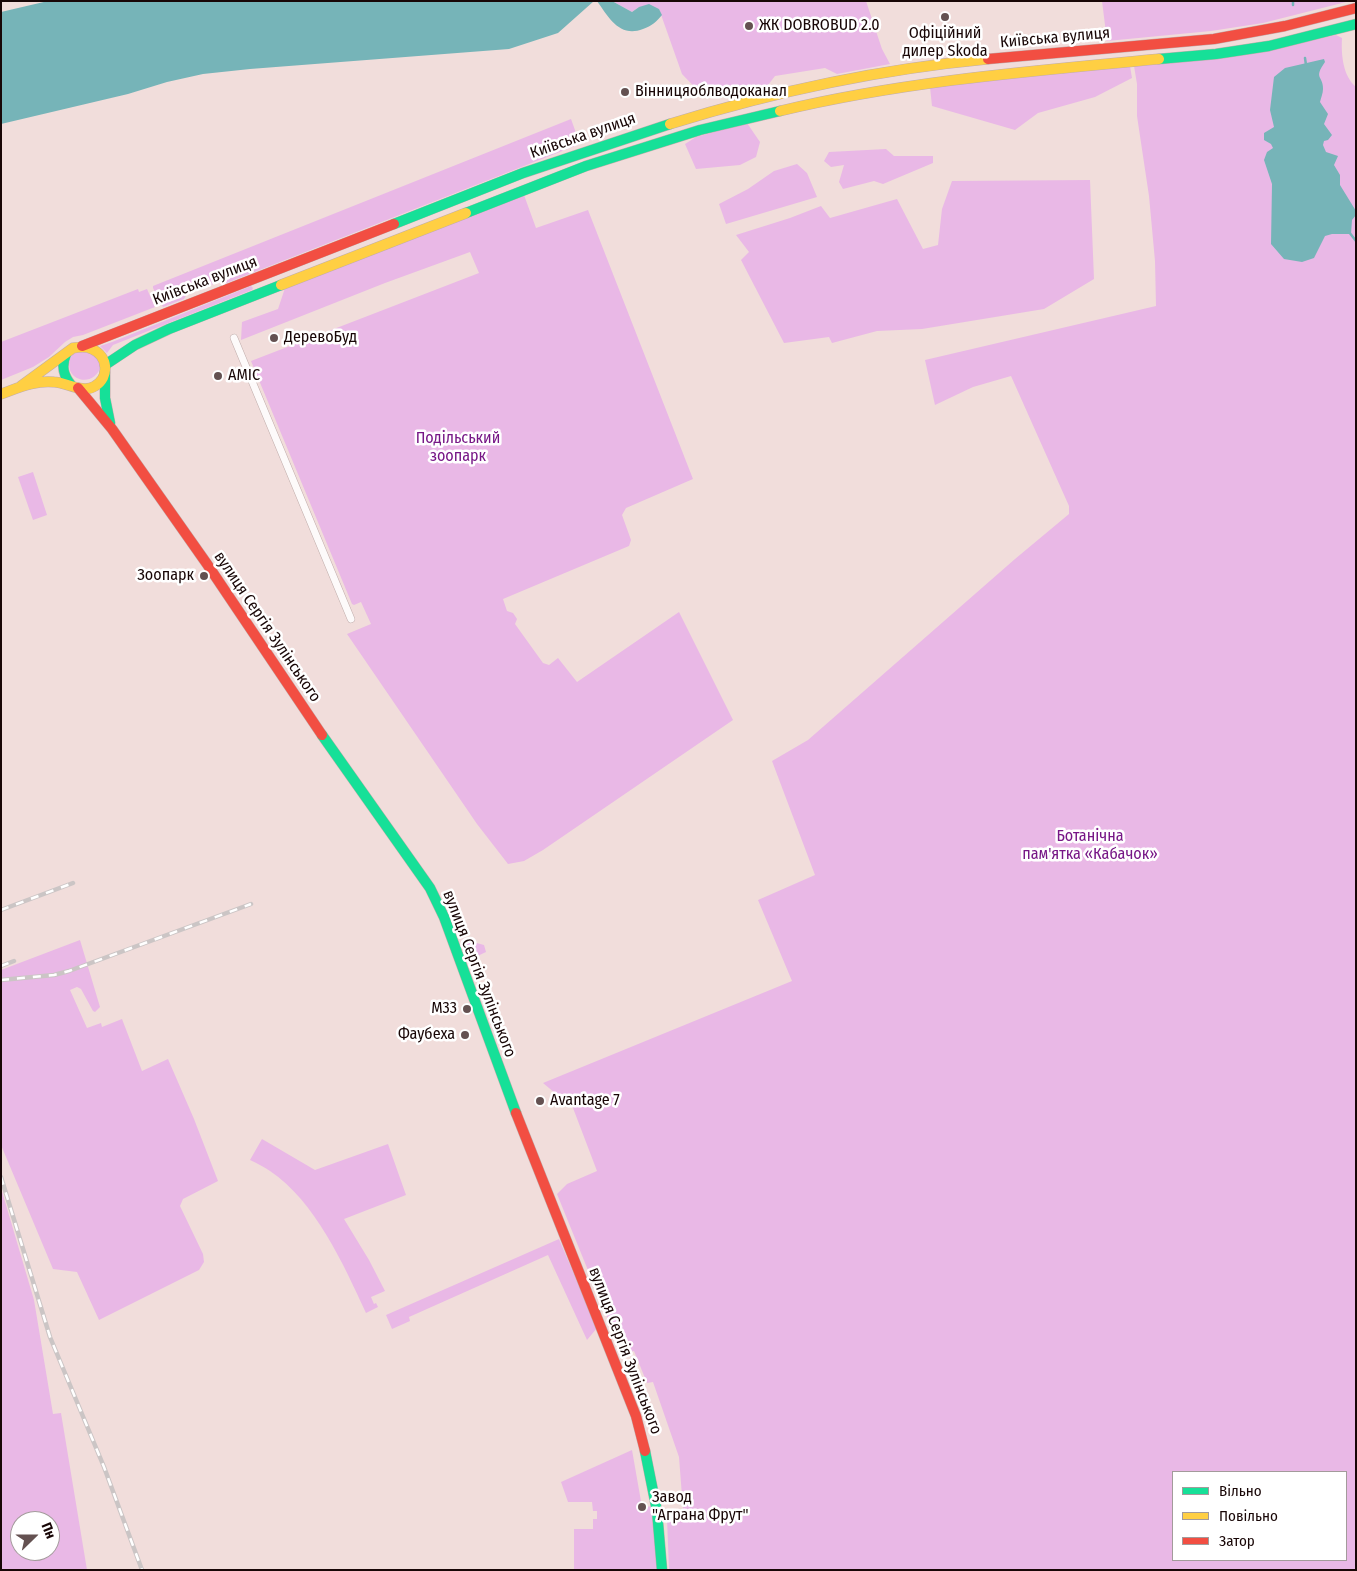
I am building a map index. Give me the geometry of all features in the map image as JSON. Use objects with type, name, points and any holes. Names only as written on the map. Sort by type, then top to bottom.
[{"type":"main road","name":"Київська вулиця","points":[[82,346],[579,152],[722,108],[822,84],[948,63],[1214,39],[1265,31],[1356,8]]},
{"type":"main road","points":[[1304,21],[1308,37]]},
{"type":"main road","name":"Київська вулиця","points":[[105,368],[135,345],[156,334],[262,292],[586,166],[727,123],[825,100],[951,79],[1216,54],[1269,46],[1356,24]]},
{"type":"main road","points":[[822,84],[825,100]]},
{"type":"main road","points":[[722,108],[727,123]]},
{"type":"main road","points":[[256,278],[262,292]]},
{"type":"main road","points":[[21,386],[73,348],[90,346],[103,357],[105,368],[104,398],[112,429]]},
{"type":"main road","points":[[66,354],[62,370],[65,378],[75,387]]},
{"type":"main road","points":[[1,394],[21,386],[45,381],[87,389],[95,386],[101,380],[105,368]]},
{"type":"main road","name":"вулиця Сергія Зулінського","points":[[75,387],[112,429],[198,551],[347,772],[430,888],[444,917],[497,1064],[636,1416],[651,1470],[657,1506],[662,1570]]},
{"type":"street","points":[[234,338],[351,619]]},
{"type":"green space","points":[[612,1],[866,1],[882,49],[890,64],[837,74],[825,68],[775,76],[765,89],[705,98],[682,74],[659,9],[639,7],[632,12]]},
{"type":"green space","points":[[1102,1],[1350,1],[1263,23],[1211,31],[1107,41]]},
{"type":"green space","name":"Ботанічна пам'ятка «Кабачок»","points":[[1336,35],[1342,38],[1344,65],[1348,77],[1356,87],[1356,1570],[669,1570],[667,1518],[681,1513],[683,1509],[679,1457],[653,1382],[647,1383],[634,1351],[622,1354],[557,1194],[567,1184],[597,1171],[573,1108],[543,1083],[792,981],[758,900],[815,875],[772,761],[808,740],[1069,514],[1069,506],[1011,376],[973,387],[935,405],[925,360],[1156,306],[1155,261],[1149,196],[1137,116],[1137,84],[1134,66],[1273,49]]},
{"type":"green space","points":[[1130,66],[1132,78],[1095,97],[1038,113],[1015,130],[932,106],[930,87]]},
{"type":"green space","points":[[571,119],[580,144],[224,284],[219,282],[187,294],[184,299],[163,307],[153,288],[153,286]]},
{"type":"green space","points":[[747,123],[760,142],[756,157],[740,165],[696,169],[685,144],[696,137]]},
{"type":"green space","points":[[886,149],[894,156],[933,156],[933,163],[883,184],[874,181],[843,189],[839,182],[844,165],[831,167],[824,161],[829,152]]},
{"type":"green space","points":[[797,164],[807,173],[817,197],[726,224],[719,204],[748,189],[774,171]]},
{"type":"green space","points":[[1090,180],[1094,279],[1044,309],[922,329],[877,331],[832,343],[829,337],[784,343],[741,260],[749,252],[736,235],[821,206],[830,218],[897,199],[923,249],[938,245],[942,209],[952,181]]},
{"type":"green space","name":"Подільський зоопарк","points":[[524,195],[536,228],[588,210],[693,479],[626,508],[622,515],[631,540],[629,546],[503,599],[507,611],[513,613],[517,619],[515,624],[543,663],[549,665],[558,658],[577,682],[679,612],[733,720],[543,850],[524,861],[508,864],[477,824],[347,634],[371,624],[361,602],[352,604],[251,361],[479,273],[470,252],[385,283],[241,340],[242,322],[278,309],[285,288]]},
{"type":"green space","points":[[251,286],[252,290],[113,345],[107,353],[100,346],[112,342]]},
{"type":"green space","points":[[138,289],[139,292],[147,289],[155,307],[83,335],[73,337],[49,357],[33,367],[1,380],[1,342]]},
{"type":"green space","points":[[74,351],[96,353],[101,366],[97,374],[84,380],[73,374],[70,368],[70,360]]},
{"type":"green space","points":[[33,472],[47,515],[33,520],[18,477]]},
{"type":"green space","points":[[462,939],[484,945],[486,952],[469,960]]},
{"type":"green space","points":[[80,940],[100,1007],[95,1012],[93,1011],[81,989],[77,987],[70,990],[87,1028],[101,1023],[102,1027],[122,1019],[142,1071],[168,1059],[218,1181],[183,1199],[180,1206],[203,1254],[204,1262],[199,1270],[99,1320],[77,1272],[53,1269],[1,1145],[1,970]]},
{"type":"green space","points":[[262,1139],[315,1170],[388,1144],[406,1195],[344,1219],[385,1291],[371,1297],[374,1304],[376,1303],[378,1307],[366,1313],[338,1255],[314,1216],[286,1184],[270,1171],[250,1160]]},
{"type":"green space","points":[[1,1188],[34,1300],[53,1414],[61,1413],[87,1570],[1,1570]]},
{"type":"green space","points":[[559,1239],[597,1328],[587,1340],[548,1255],[409,1317],[410,1321],[392,1329],[386,1315]]},
{"type":"green space","points":[[632,1450],[642,1507],[657,1506],[662,1570],[574,1570],[574,1529],[593,1529],[593,1519],[597,1519],[597,1511],[593,1511],[592,1502],[568,1502],[561,1482]]},
{"type":"water","points":[[48,1],[594,1],[558,33],[509,49],[203,74],[1,124],[1,12]]},
{"type":"water","points":[[597,1],[612,1],[632,12],[639,7],[649,4],[659,9],[662,15],[654,24],[646,28],[628,31],[616,25]]},
{"type":"water","points":[[1324,59],[1325,62],[1319,74],[1323,85],[1320,102],[1328,114],[1324,124],[1332,135],[1328,140],[1324,141],[1323,145],[1326,152],[1338,156],[1334,165],[1340,175],[1340,185],[1356,211],[1356,215],[1352,220],[1351,234],[1325,236],[1314,258],[1302,262],[1284,259],[1271,244],[1272,184],[1264,160],[1267,152],[1273,148],[1271,144],[1264,140],[1264,133],[1274,127],[1270,110],[1274,77],[1285,68]]},
{"type":"waterway","points":[[1305,58],[1306,65]]},
{"type":"waterway","points":[[1349,232],[1356,241]]},
{"type":"railway","points":[[1,910],[73,883]]},
{"type":"railway","points":[[1,980],[54,975],[69,971],[251,904]]},
{"type":"railway","points":[[1,966],[14,961]]},
{"type":"railway","points":[[1,1177],[50,1337],[104,1467],[142,1570]]},
{"type":"traffic: fast","points":[[1159,59],[1216,54],[1269,46],[1356,24]]},
{"type":"traffic: fast","points":[[466,213],[586,166],[700,130],[780,111]]},
{"type":"traffic: fast","points":[[394,224],[523,173],[670,124]]},
{"type":"traffic: fast","points":[[105,365],[135,345],[169,329],[281,285]]},
{"type":"traffic: fast","points":[[66,354],[64,370],[66,378],[71,385]]},
{"type":"traffic: fast","points":[[105,372],[105,398],[110,423]]},
{"type":"traffic: fast","points":[[322,735],[430,888],[444,917],[516,1113]]},
{"type":"traffic: fast","points":[[645,1451],[657,1511],[662,1570]]},
{"type":"traffic: slow","points":[[670,124],[709,112],[827,83],[948,63],[988,59]]},
{"type":"traffic: slow","points":[[780,111],[874,92],[969,78],[1159,59]]},
{"type":"traffic: slow","points":[[281,285],[466,213]]},
{"type":"traffic: slow","points":[[1,394],[40,382],[59,382],[85,389],[90,388],[100,382],[103,377],[105,372],[104,361],[92,349],[85,347],[73,348],[21,386]]},
{"type":"traffic: jam","points":[[988,59],[1214,39],[1285,26],[1356,8]]},
{"type":"traffic: jam","points":[[82,346],[394,224]]},
{"type":"traffic: jam","points":[[78,388],[112,429],[207,564],[322,735]]},
{"type":"traffic: jam","points":[[516,1113],[636,1416],[645,1451]]},
{"type":"place","name":"Офіційний дилер Skoda","points":[[945,17]]},
{"type":"place","name":"ЖК DOBROBUD 2.0","points":[[749,26]]},
{"type":"place","name":"Вінницяоблводоканал","points":[[625,92]]},
{"type":"place","name":"ДеревоБуд","points":[[274,338]]},
{"type":"place","name":"АМІС","points":[[218,376]]},
{"type":"place","name":"Зоопарк","points":[[204,576]]},
{"type":"place","name":"М33","points":[[467,1009]]},
{"type":"place","name":"Фаубеха","points":[[465,1035]]},
{"type":"place","name":"Avantage 7","points":[[540,1101]]},
{"type":"place","name":"Завод \"Аграна Фрут\"","points":[[642,1507]]}]
